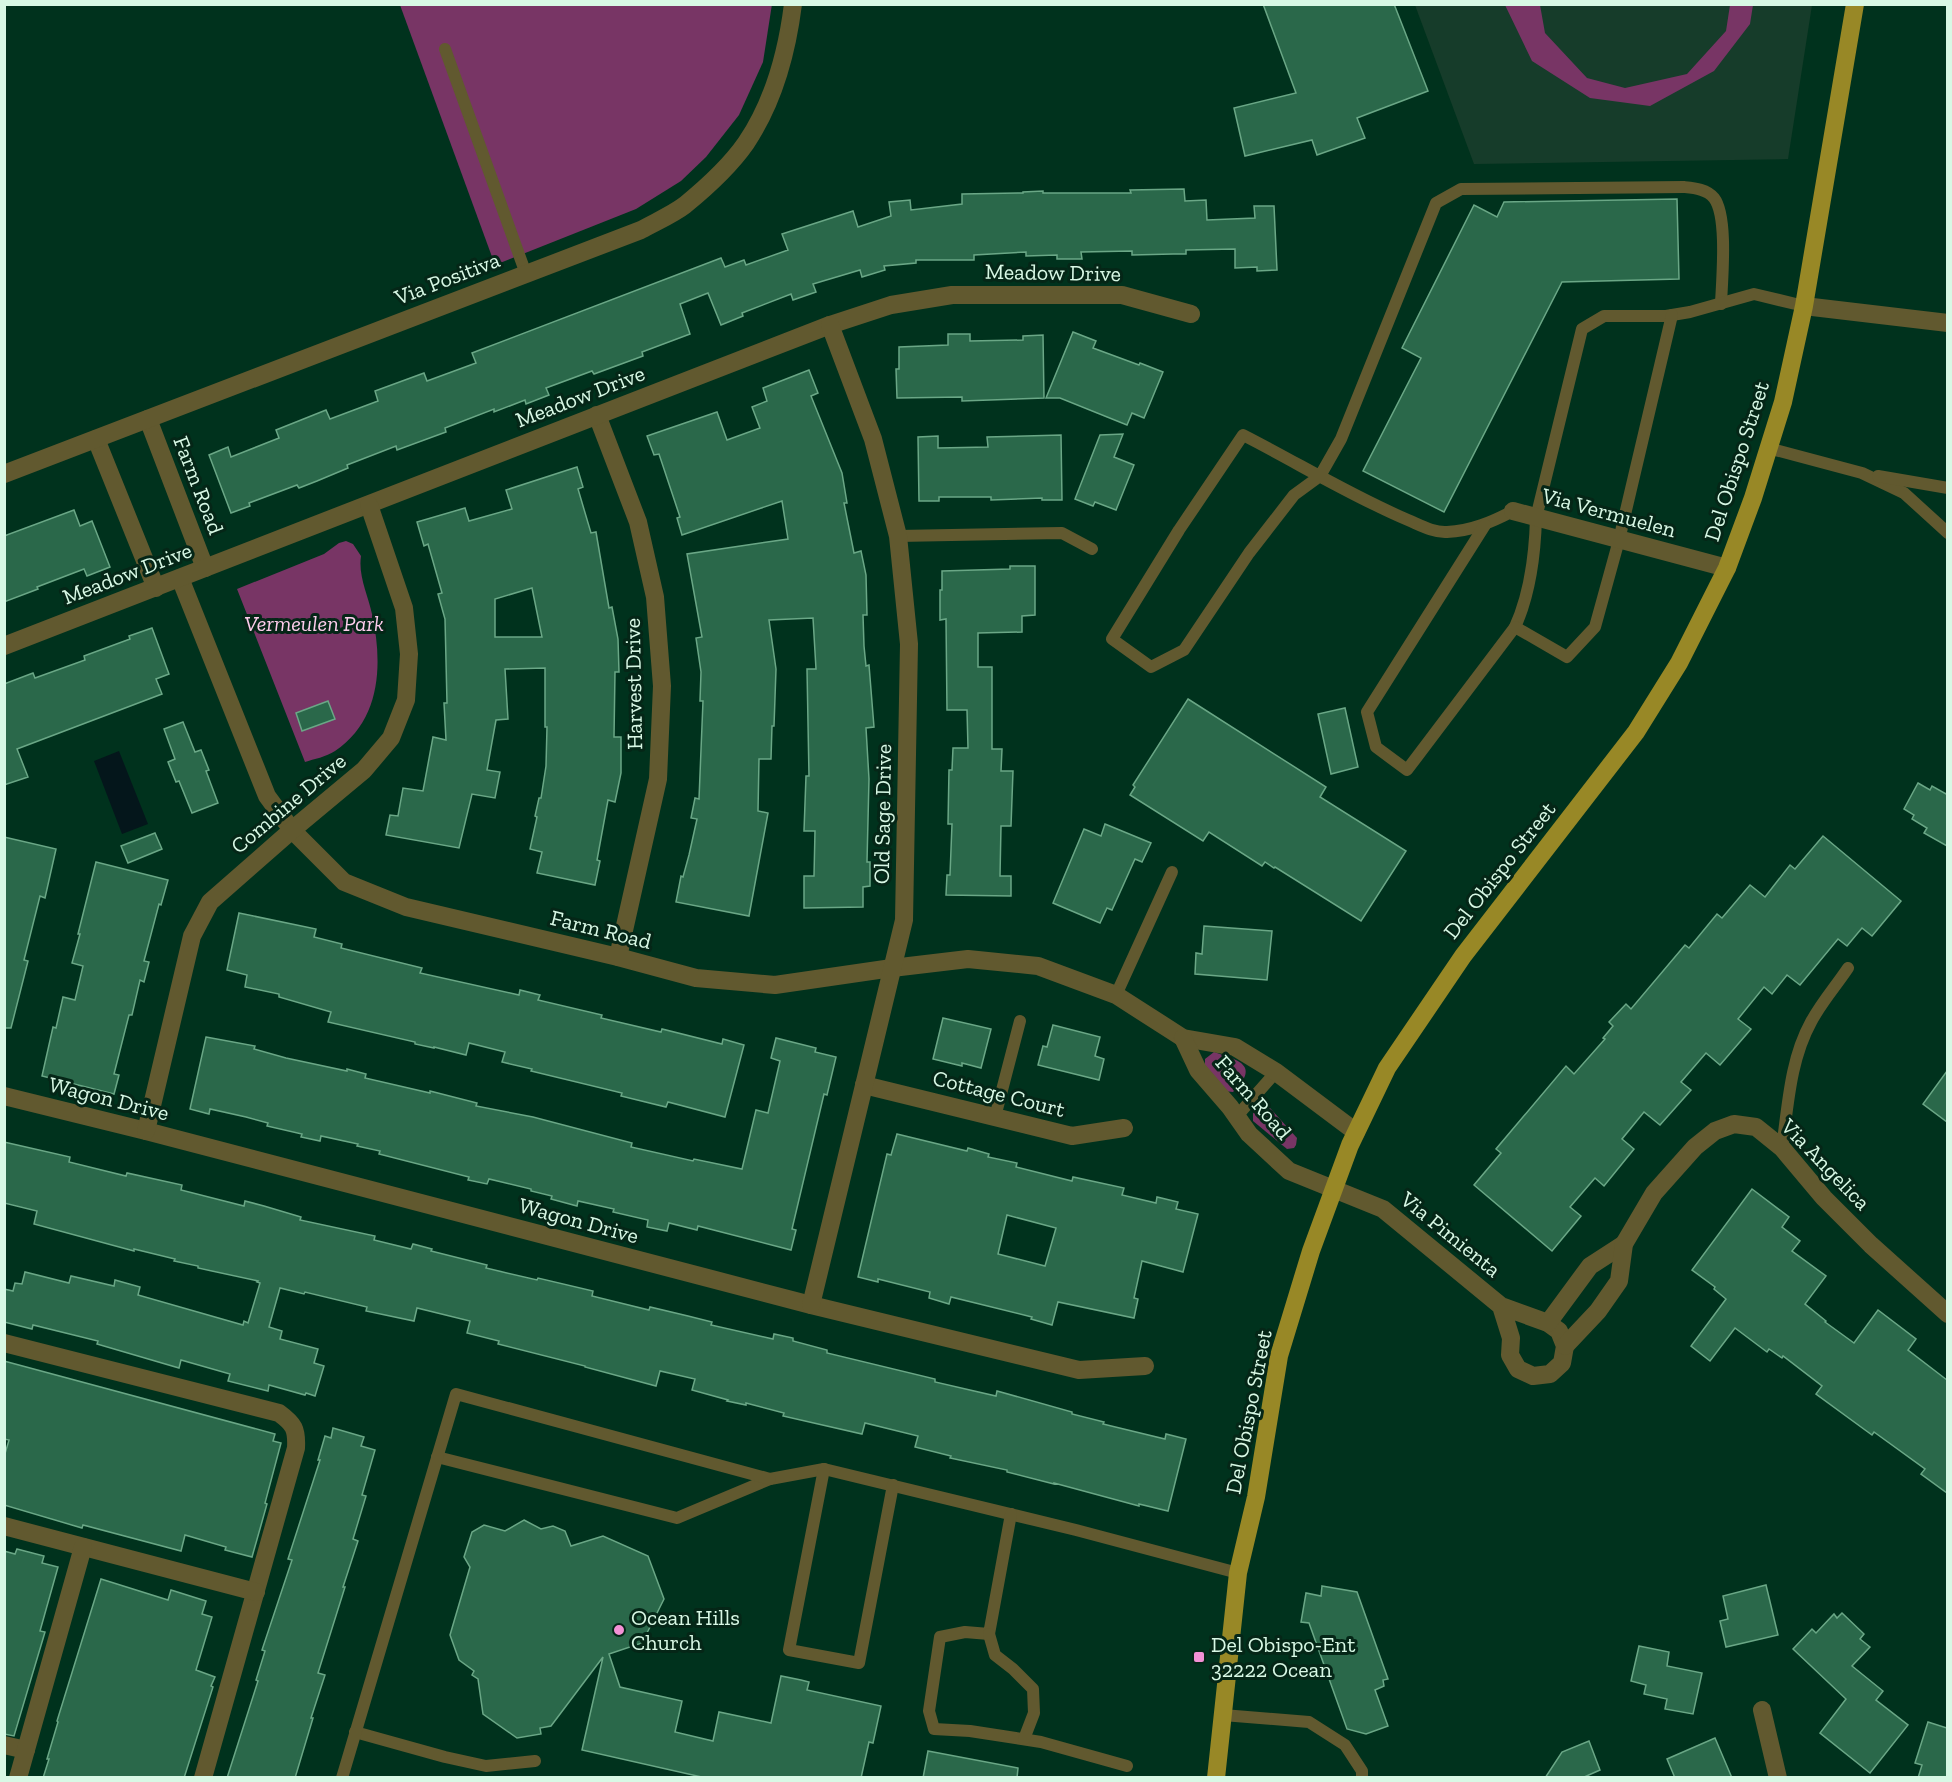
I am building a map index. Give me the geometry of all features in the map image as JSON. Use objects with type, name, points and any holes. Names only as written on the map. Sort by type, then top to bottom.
[{"type":"main road","name":"Del Obispo Street","points":[[1216,1778],[1238,1574],[1256,1497],[1279,1356],[1311,1251],[1335,1191],[1350,1145],[1388,1068],[1463,956],[1636,732],[1679,663],[1727,568],[1753,498],[1783,402],[1804,306],[1855,4]]},
{"type":"street","name":"Via Positiva","points":[[4,474],[641,230],[683,206],[716,177],[746,143],[767,104],[780,70],[793,4]]},
{"type":"street","name":"Meadow Drive","points":[[4,646],[830,325],[891,305],[952,295],[1122,295],[1191,314]]},
{"type":"street","points":[[1804,306],[1947,323]]},
{"type":"street","name":"Old Sage Drive","points":[[811,1305],[904,920],[909,644],[898,536],[873,439],[830,325]]},
{"type":"street","name":"Harvest Drive","points":[[597,415],[638,522],[655,597],[662,686],[658,778],[618,957]]},
{"type":"street","name":"Farm Road","points":[[148,419],[205,568]]},
{"type":"street","points":[[96,439],[156,588]]},
{"type":"street","name":"Combine Drive","points":[[146,1131],[192,936],[210,902],[364,770],[391,738],[406,700],[409,654],[404,608],[369,505]]},
{"type":"street","name":"Via Vermuelen","points":[[1513,511],[1727,568]]},
{"type":"street","name":"Farm Road","points":[[180,578],[267,796],[292,830],[344,882],[406,907],[618,957],[696,978],[775,985],[968,958],[1038,966],[1116,995],[1183,1038],[1235,1047],[1276,1072],[1356,1132]]},
{"type":"street","name":"Farm Road","points":[[1183,1038],[1198,1070],[1249,1134],[1289,1171],[1335,1191]]},
{"type":"street","name":"Cottage Court","points":[[864,1085],[1072,1136],[1124,1128]]},
{"type":"street","name":"Wagon Drive","points":[[4,1096],[811,1305],[1079,1370],[1144,1366]]},
{"type":"street","name":"Via Angelica","points":[[1565,1346],[1598,1311],[1619,1281],[1624,1244],[1654,1193],[1695,1147],[1715,1131],[1734,1124],[1756,1127],[1782,1148],[1824,1198],[1871,1245],[1947,1314]]},
{"type":"street","name":"Via Pimienta","points":[[1335,1191],[1383,1209],[1501,1306],[1548,1323]]},
{"type":"street","name":"Via Angelica","points":[[1548,1323],[1590,1266],[1624,1244]]},
{"type":"street","name":"Via Pimienta","points":[[1501,1306],[1511,1338],[1510,1355],[1518,1370],[1533,1376],[1550,1374],[1562,1362],[1565,1346]]},
{"type":"street","points":[[1548,1323],[1559,1331],[1565,1346]]},
{"type":"street","points":[[4,1343],[279,1413],[292,1422],[297,1435],[296,1448],[203,1778]]},
{"type":"street","points":[[4,1526],[256,1592]]},
{"type":"street","points":[[18,1778],[83,1547]]},
{"type":"street","points":[[1762,1710],[1778,1778]]},
{"type":"street","points":[[4,1745],[26,1750]]},
{"type":"lane","points":[[445,49],[526,274]]},
{"type":"lane","points":[[1513,511],[1485,525],[1446,533],[1432,530],[1394,514],[1320,476],[1243,435],[1179,530],[1112,639],[1151,667],[1184,650],[1249,553],[1294,495],[1320,476],[1341,439],[1436,203],[1461,189],[1684,187],[1701,190],[1713,197],[1722,218],[1721,304]]},
{"type":"lane","points":[[1485,525],[1367,712],[1376,747],[1407,770],[1515,627],[1523,609],[1535,543],[1536,518],[1582,329],[1604,316],[1672,315],[1755,294],[1804,306]]},
{"type":"lane","points":[[1515,627],[1567,657],[1595,627],[1619,540],[1672,315]]},
{"type":"lane","points":[[1768,448],[1862,473],[1947,488]]},
{"type":"lane","points":[[1862,473],[1904,493],[1947,533]]},
{"type":"lane","points":[[898,536],[1062,533],[1092,549]]},
{"type":"lane","points":[[1116,995],[1172,872]]},
{"type":"lane","points":[[1782,1148],[1791,1082],[1806,1032],[1848,968]]},
{"type":"lane","points":[[995,1117],[1020,1021]]},
{"type":"lane","points":[[1236,1116],[1276,1072]]},
{"type":"lane","points":[[342,1778],[456,1394],[770,1479]]},
{"type":"lane","points":[[437,1457],[677,1518],[770,1479],[824,1469],[1076,1530],[1238,1574]]},
{"type":"lane","points":[[824,1469],[789,1650],[859,1663],[892,1485]]},
{"type":"lane","points":[[1011,1515],[989,1634],[995,1655],[1033,1689],[1034,1713],[1024,1739]]},
{"type":"lane","points":[[989,1634],[965,1632],[940,1637],[929,1711],[934,1729],[970,1731],[1041,1742],[1127,1766]]},
{"type":"lane","points":[[1223,1715],[1309,1722],[1345,1745],[1362,1771],[1362,1778]]},
{"type":"lane","points":[[355,1732],[486,1766],[535,1761]]},
{"type":"shaded area","points":[[1415,5],[1812,5],[1788,159],[1474,164]]},
{"type":"shaded area","points":[[119,751],[148,824],[122,834],[94,761]]},
{"type":"green space","points":[[772,4],[763,62],[739,115],[706,157],[681,181],[636,209],[495,265],[400,5]]},
{"type":"green space","points":[[1505,5],[1540,5],[1545,33],[1587,78],[1625,88],[1687,74],[1726,31],[1730,5],[1753,5],[1750,24],[1714,71],[1650,106],[1590,98],[1532,61]]},
{"type":"green space","name":"Vermeulen Park","points":[[346,541],[353,544],[361,556],[362,578],[372,614],[377,652],[375,690],[362,724],[350,738],[335,751],[305,762],[237,589],[324,554],[339,543]]},
{"type":"green space","points":[[1214,1052],[1238,1061],[1246,1070],[1241,1083],[1233,1092],[1224,1091],[1205,1066],[1205,1059]]},
{"type":"green space","points":[[1264,1105],[1270,1108],[1297,1138],[1294,1148],[1287,1149],[1253,1121],[1253,1112],[1257,1106]]},
{"type":"building","points":[[1263,4],[1394,4],[1428,91],[1357,118],[1365,138],[1317,155],[1312,140],[1245,156],[1234,108],[1296,93]]},
{"type":"building","points":[[1184,189],[1185,201],[1206,200],[1207,220],[1255,218],[1254,206],[1274,206],[1277,270],[1257,271],[1257,267],[1235,268],[1235,249],[1186,250],[1186,254],[1132,255],[1132,251],[1081,252],[1082,259],[1057,259],[1057,255],[1026,256],[1026,252],[974,255],[974,260],[916,260],[916,263],[884,266],[885,270],[862,277],[860,270],[813,284],[816,292],[793,300],[791,294],[742,313],[743,316],[721,325],[708,293],[680,304],[690,334],[642,352],[643,356],[546,388],[549,395],[526,404],[525,400],[494,412],[494,409],[445,428],[446,432],[397,450],[396,446],[347,465],[348,468],[317,481],[299,488],[297,485],[249,503],[250,506],[231,513],[209,455],[228,447],[231,457],[279,438],[276,430],[326,410],[330,419],[378,401],[375,391],[424,373],[427,381],[476,363],[472,353],[721,258],[725,267],[744,260],[746,265],[788,250],[782,234],[853,211],[858,227],[891,216],[889,202],[910,200],[911,210],[962,204],[962,194],[1043,191],[1043,193],[1131,193],[1130,190]]},
{"type":"building","points":[[1677,199],[1679,279],[1562,282],[1444,512],[1363,471],[1421,358],[1402,348],[1474,205],[1497,217],[1504,202]]},
{"type":"building","points":[[1073,332],[1096,341],[1093,348],[1163,372],[1144,418],[1132,413],[1127,425],[1060,398],[1046,398]]},
{"type":"building","points":[[948,334],[970,334],[970,341],[1023,340],[1023,336],[1043,335],[1044,398],[962,401],[962,397],[897,398],[896,369],[899,369],[899,347],[948,345]]},
{"type":"building","points":[[809,370],[818,393],[811,396],[842,473],[847,503],[844,503],[854,553],[861,551],[866,575],[867,615],[863,615],[864,646],[866,666],[869,665],[874,727],[866,728],[869,779],[867,862],[870,862],[870,886],[863,887],[863,907],[804,908],[804,876],[814,876],[815,831],[804,831],[806,776],[809,776],[807,669],[816,669],[813,618],[769,620],[776,669],[774,726],[772,726],[771,759],[759,759],[758,811],[768,813],[749,916],[676,902],[697,819],[691,818],[695,798],[699,799],[703,701],[700,701],[701,672],[696,638],[702,637],[687,554],[788,539],[782,501],[682,535],[677,518],[680,517],[659,454],[654,455],[647,436],[717,412],[727,440],[760,428],[752,407],[767,401],[763,388]]},
{"type":"building","points":[[1123,434],[1114,457],[1134,465],[1116,510],[1095,502],[1093,506],[1075,499],[1100,435]]},
{"type":"building","points":[[1061,435],[1062,500],[939,497],[939,501],[919,501],[918,437],[938,436],[938,448],[988,447],[987,437]]},
{"type":"building","points":[[577,467],[583,487],[578,489],[591,533],[596,532],[609,608],[612,607],[618,639],[619,672],[615,672],[614,737],[621,737],[621,773],[615,802],[608,800],[597,860],[600,861],[595,885],[537,873],[542,852],[530,849],[546,766],[545,668],[505,669],[508,719],[496,720],[487,770],[500,772],[495,798],[472,794],[459,848],[386,835],[390,815],[398,816],[403,788],[423,791],[433,737],[446,740],[445,619],[438,594],[442,593],[428,544],[424,546],[417,522],[465,508],[469,521],[512,509],[506,490]],"holes":[[[532,588],[542,637],[495,637],[495,599]]]},
{"type":"building","points":[[74,510],[80,526],[92,521],[110,567],[87,576],[84,569],[4,602],[4,536]]},
{"type":"building","points":[[1010,566],[1035,566],[1035,615],[1022,616],[1022,632],[978,633],[978,667],[992,667],[992,749],[1002,749],[1001,771],[1013,771],[1011,826],[1001,826],[1000,876],[1011,876],[1011,896],[946,895],[947,875],[950,875],[952,824],[948,824],[949,770],[952,770],[953,748],[968,748],[967,710],[947,710],[946,619],[940,620],[942,571],[1010,569]]},
{"type":"building","points":[[152,628],[169,674],[156,679],[162,694],[17,749],[28,777],[4,785],[4,684],[33,673],[35,678],[85,660],[84,656]]},
{"type":"building","points":[[1188,699],[1326,787],[1320,797],[1406,851],[1361,921],[1275,867],[1265,862],[1262,866],[1209,832],[1203,841],[1130,795],[1135,787],[1133,785]]},
{"type":"building","points":[[328,701],[335,719],[302,731],[296,713]]},
{"type":"building","points":[[1345,708],[1358,767],[1331,774],[1318,714]]},
{"type":"building","points":[[183,722],[195,752],[201,750],[218,803],[192,813],[179,781],[176,782],[168,762],[175,759],[164,729]]},
{"type":"building","points":[[1918,783],[1930,790],[1932,786],[1946,794],[1947,792],[1947,846],[1924,833],[1927,828],[1912,819],[1914,815],[1904,809]]},
{"type":"building","points":[[1105,824],[1151,843],[1142,862],[1135,859],[1112,910],[1107,908],[1100,923],[1053,903],[1084,829],[1101,836]]},
{"type":"building","points":[[155,833],[162,849],[128,863],[121,846]]},
{"type":"building","points":[[1823,836],[1901,901],[1872,936],[1862,928],[1847,946],[1838,939],[1800,985],[1787,975],[1772,994],[1764,987],[1738,1019],[1751,1029],[1720,1065],[1706,1053],[1681,1082],[1691,1090],[1660,1125],[1644,1112],[1622,1139],[1634,1149],[1604,1186],[1595,1178],[1570,1207],[1581,1216],[1552,1251],[1474,1185],[1501,1153],[1496,1149],[1566,1066],[1574,1074],[1605,1039],[1603,1038],[1613,1026],[1609,1022],[1626,1004],[1631,1009],[1685,945],[1689,948],[1717,914],[1722,918],[1750,885],[1765,897],[1790,865],[1795,869]]},
{"type":"building","points":[[4,837],[56,849],[45,898],[40,896],[24,960],[28,961],[11,1028],[4,1028]]},
{"type":"building","points":[[96,862],[168,880],[161,905],[159,904],[144,961],[149,962],[144,982],[140,980],[114,1074],[119,1075],[114,1094],[42,1076],[53,1027],[56,1028],[63,997],[75,1000],[83,966],[72,963]]},
{"type":"building","points":[[239,913],[316,929],[314,937],[342,944],[341,948],[422,968],[420,973],[519,995],[520,990],[540,995],[538,1000],[661,1032],[662,1029],[722,1044],[723,1039],[744,1045],[725,1117],[668,1102],[666,1107],[621,1096],[622,1093],[531,1071],[532,1069],[502,1062],[505,1052],[469,1043],[466,1055],[328,1022],[331,1012],[279,997],[279,994],[245,987],[247,975],[227,970]]},
{"type":"building","points":[[1204,926],[1272,931],[1267,980],[1195,974],[1196,953],[1202,954]]},
{"type":"building","points":[[943,1018],[991,1029],[981,1068],[933,1059]]},
{"type":"building","points":[[1053,1025],[1100,1037],[1095,1056],[1104,1059],[1099,1080],[1038,1065],[1043,1046],[1047,1047]]},
{"type":"building","points":[[206,1037],[255,1046],[254,1049],[286,1058],[347,1071],[347,1069],[366,1074],[365,1078],[430,1093],[430,1091],[477,1103],[476,1106],[533,1117],[632,1143],[631,1147],[742,1169],[756,1110],[768,1113],[780,1061],[771,1058],[776,1038],[816,1048],[815,1052],[836,1057],[827,1095],[824,1094],[792,1229],[796,1230],[791,1250],[698,1226],[697,1230],[669,1223],[667,1231],[647,1227],[648,1220],[613,1212],[614,1209],[578,1201],[577,1206],[551,1199],[552,1196],[531,1191],[531,1189],[489,1179],[487,1184],[468,1180],[469,1177],[379,1154],[380,1151],[357,1146],[358,1144],[321,1136],[320,1141],[301,1137],[302,1134],[267,1126],[268,1123],[246,1117],[210,1109],[209,1114],[190,1109]]},
{"type":"building","points":[[1947,1071],[1947,1122],[1923,1104]]},
{"type":"building","points":[[897,1134],[967,1151],[968,1148],[989,1154],[988,1157],[1017,1163],[1016,1167],[1072,1181],[1073,1177],[1124,1188],[1122,1195],[1156,1203],[1157,1197],[1178,1202],[1176,1209],[1198,1214],[1183,1272],[1142,1261],[1134,1298],[1138,1299],[1134,1318],[1058,1302],[1052,1325],[1031,1319],[1032,1317],[951,1297],[949,1304],[929,1298],[930,1292],[878,1279],[878,1282],[858,1277],[887,1154],[891,1155]],"holes":[[[1007,1215],[1056,1228],[1045,1266],[998,1254]]]},
{"type":"building","points":[[4,1142],[70,1157],[69,1162],[126,1176],[127,1173],[182,1185],[181,1190],[244,1206],[245,1201],[264,1206],[301,1217],[300,1220],[375,1236],[374,1240],[411,1249],[413,1244],[432,1249],[431,1251],[487,1265],[486,1268],[593,1291],[592,1296],[649,1310],[650,1307],[688,1316],[712,1322],[711,1325],[773,1339],[774,1334],[793,1338],[793,1341],[827,1350],[827,1353],[935,1379],[935,1382],[996,1396],[997,1391],[1072,1412],[1072,1414],[1104,1422],[1103,1424],[1165,1439],[1166,1434],[1186,1439],[1168,1511],[1139,1504],[1139,1506],[1007,1472],[1007,1470],[950,1458],[951,1456],[915,1447],[918,1436],[865,1423],[862,1434],[783,1416],[784,1413],[746,1403],[746,1405],[727,1401],[692,1390],[695,1379],[660,1371],[656,1386],[498,1344],[499,1341],[467,1333],[470,1321],[417,1308],[414,1321],[366,1311],[367,1307],[280,1288],[269,1327],[282,1331],[280,1339],[318,1349],[314,1363],[324,1366],[315,1396],[269,1385],[268,1391],[228,1381],[230,1374],[181,1360],[179,1368],[97,1344],[98,1341],[33,1325],[32,1329],[4,1322],[4,1289],[13,1291],[15,1283],[22,1284],[25,1272],[69,1283],[71,1276],[114,1286],[115,1280],[140,1287],[138,1295],[243,1325],[244,1321],[248,1323],[260,1283],[34,1224],[37,1211],[4,1203]]},
{"type":"building","points":[[1752,1189],[1789,1217],[1782,1227],[1800,1241],[1792,1251],[1826,1276],[1805,1304],[1854,1343],[1878,1310],[1916,1339],[1908,1350],[1947,1380],[1947,1493],[1921,1474],[1925,1469],[1874,1432],[1872,1435],[1816,1394],[1822,1386],[1783,1356],[1782,1358],[1769,1349],[1767,1352],[1735,1328],[1710,1361],[1691,1346],[1726,1299],[1714,1289],[1715,1287],[1692,1270]]},
{"type":"building","points":[[4,1361],[275,1434],[273,1441],[281,1443],[252,1557],[185,1535],[181,1551],[83,1525],[82,1528],[4,1505],[4,1457],[9,1440],[4,1439]]},
{"type":"building","points":[[333,1428],[364,1437],[361,1446],[375,1450],[362,1495],[366,1496],[353,1539],[358,1541],[318,1673],[325,1675],[295,1778],[227,1778],[258,1681],[256,1680],[265,1651],[262,1650],[292,1560],[288,1559],[320,1460],[318,1460],[325,1436],[331,1438]]},
{"type":"building","points":[[524,1520],[541,1529],[553,1526],[565,1531],[571,1546],[603,1536],[648,1556],[664,1599],[642,1643],[609,1654],[620,1687],[682,1701],[675,1732],[713,1741],[719,1712],[771,1723],[781,1676],[801,1680],[809,1682],[807,1690],[881,1706],[873,1743],[869,1742],[861,1778],[706,1778],[582,1750],[603,1657],[551,1726],[540,1728],[541,1734],[517,1738],[483,1714],[478,1679],[472,1675],[474,1671],[459,1660],[450,1635],[470,1567],[464,1557],[472,1532],[484,1525],[505,1531]]},
{"type":"building","points":[[17,1549],[44,1556],[42,1563],[58,1567],[40,1631],[45,1632],[14,1736],[4,1734],[4,1551],[15,1554]]},
{"type":"building","points":[[101,1579],[168,1600],[171,1590],[206,1601],[202,1614],[212,1617],[196,1670],[215,1677],[184,1778],[43,1778],[57,1721]]},
{"type":"building","points":[[1766,1585],[1778,1635],[1726,1647],[1720,1621],[1728,1619],[1723,1596]]},
{"type":"building","points":[[1322,1586],[1357,1592],[1388,1679],[1383,1680],[1384,1686],[1375,1690],[1388,1726],[1366,1734],[1347,1729],[1309,1623],[1301,1622],[1306,1593],[1321,1596]]},
{"type":"building","points":[[1842,1613],[1864,1634],[1860,1639],[1870,1647],[1852,1666],[1883,1691],[1876,1700],[1908,1725],[1870,1773],[1820,1733],[1846,1699],[1793,1649],[1812,1629],[1816,1633],[1834,1614],[1837,1618]]},
{"type":"building","points":[[1639,1646],[1669,1652],[1667,1666],[1702,1673],[1693,1714],[1665,1709],[1667,1699],[1644,1694],[1646,1685],[1631,1681]]},
{"type":"building","points":[[1928,1722],[1947,1728],[1947,1778],[1918,1778],[1922,1765],[1915,1763]]},
{"type":"building","points":[[1715,1738],[1732,1778],[1675,1778],[1667,1759]]},
{"type":"building","points":[[1589,1741],[1600,1770],[1582,1778],[1545,1778],[1562,1752]]},
{"type":"building","points":[[928,1751],[1018,1768],[1017,1778],[923,1778]]},
{"type":"place","name":"Ocean Hills Church","points":[[619,1630]]},
{"type":"place","name":"Del Obispo-Ent 32222 Ocean","points":[[1199,1657]]}]
